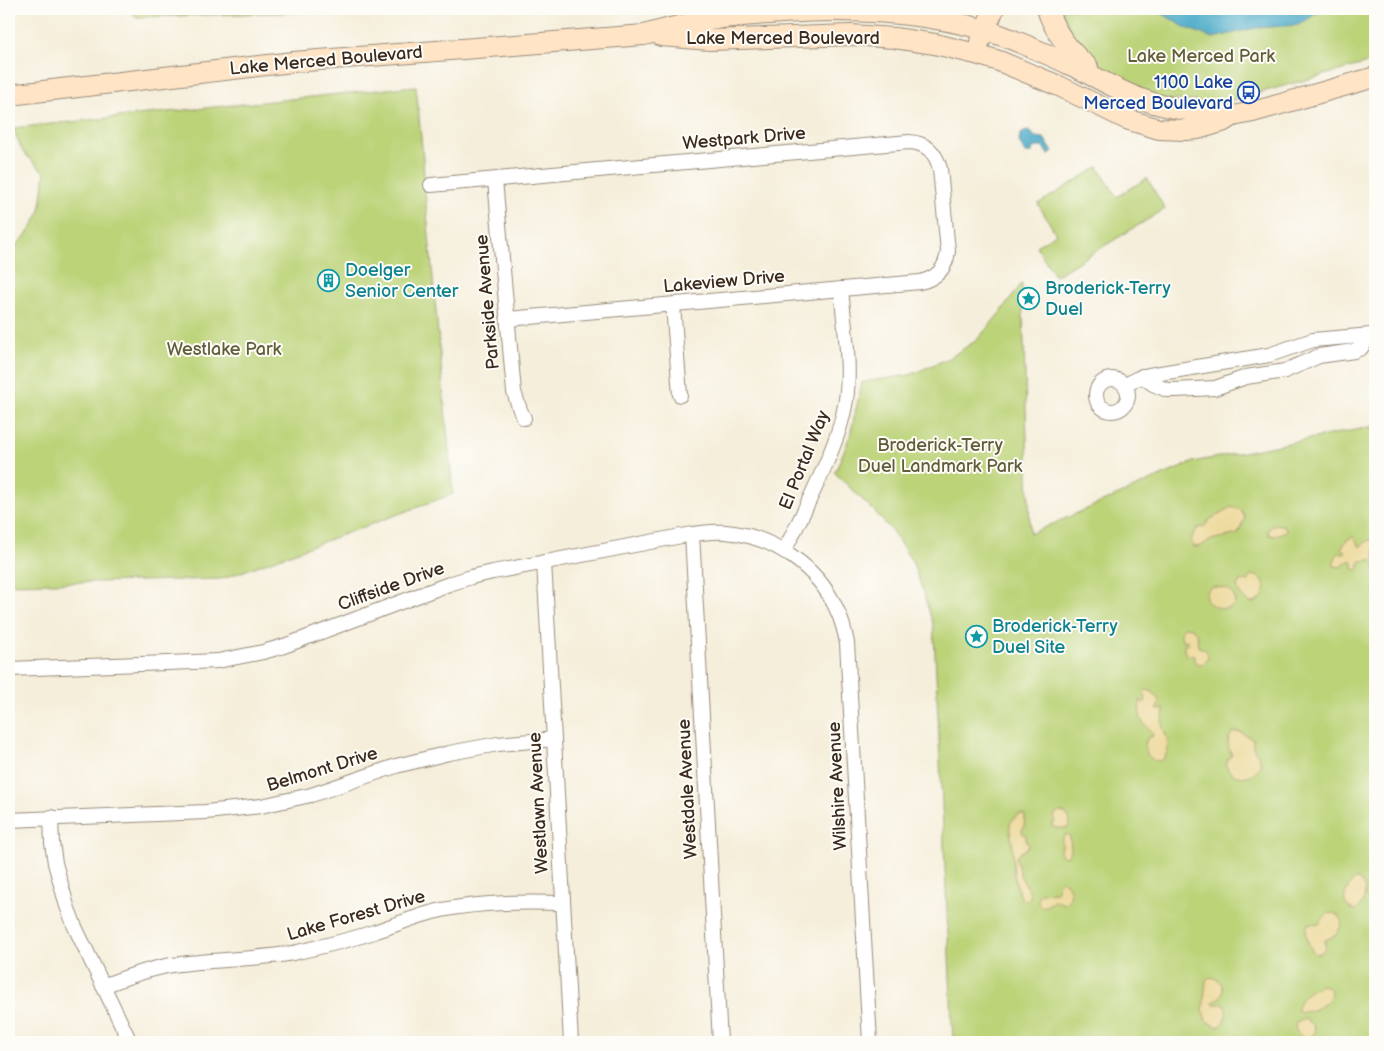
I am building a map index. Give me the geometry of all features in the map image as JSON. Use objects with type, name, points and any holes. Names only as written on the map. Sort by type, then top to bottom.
[{"type":"main road","points":[[976,54],[994,9]]},
{"type":"main road","points":[[1047,9],[1057,33],[1068,49],[1106,83]]},
{"type":"main road","name":"Lake Merced Boulevard","points":[[9,94],[293,62],[644,34],[696,22],[724,18],[836,10],[906,14],[984,30],[1043,52],[1139,98],[1163,106],[1233,116]]},
{"type":"main road","name":"Lake Merced Boulevard","points":[[644,34],[710,40],[837,34],[921,41],[993,59],[1028,73],[1126,119],[1172,130],[1198,129],[1222,122],[1233,116],[1254,112],[1375,77]]},
{"type":"street","name":"Westpark Drive","points":[[431,185],[909,142],[916,143],[929,148],[935,155],[940,169],[948,251],[947,259],[940,272]]},
{"type":"street","name":"Parkside Avenue","points":[[495,180],[514,392],[516,402],[524,418]]},
{"type":"street","name":"Lakeview Drive","points":[[508,319],[920,282],[935,277],[940,272]]},
{"type":"street","name":"El Portal Way","points":[[784,551],[824,468],[840,428],[844,410],[848,374],[841,290]]},
{"type":"street","points":[[673,305],[680,395]]},
{"type":"street","points":[[1125,386],[1142,376],[1159,372],[1269,355],[1313,340],[1373,334]]},
{"type":"street","points":[[1142,376],[1153,384],[1167,390],[1215,388],[1246,376],[1285,371],[1319,356],[1354,351],[1360,348],[1373,334]]},
{"type":"street","name":"Cliffside Drive","points":[[9,669],[218,661],[242,657],[284,646],[471,577],[692,534],[719,532],[740,534],[784,551]]},
{"type":"street","name":"Westdale Avenue","points":[[692,534],[720,1042]]},
{"type":"street","name":"Wilshire Avenue","points":[[784,551],[796,558],[808,569],[829,595],[843,626],[847,643],[870,1042]]},
{"type":"street","name":"Westlawn Avenue","points":[[544,562],[571,1042]]},
{"type":"street","name":"Belmont Drive","points":[[9,820],[206,812],[261,806],[311,795],[396,766],[431,757],[490,746],[554,739]]},
{"type":"street","points":[[51,818],[55,863],[62,891],[75,927],[130,1042]]},
{"type":"street","name":"Lake Forest Drive","points":[[103,986],[150,969],[172,965],[265,957],[318,948],[375,932],[414,918],[466,906],[518,902],[563,903]]},
{"type":"green space","points":[[128,9],[409,9],[136,17]]},
{"type":"green space","name":"Lake Merced Park","points":[[1061,9],[1375,9],[1375,61],[1229,101],[1212,103],[1161,99],[1113,76],[1101,67],[1082,47],[1069,27]]},
{"type":"green space","name":"Westlake Park","points":[[416,86],[453,494],[222,579],[9,584],[9,250],[31,229],[37,218],[45,173],[23,152],[13,128]]},
{"type":"green space","points":[[1098,167],[1117,197],[1147,178],[1165,209],[1055,276],[1036,246],[1056,234],[1038,204]]},
{"type":"green space","name":"Broderick-Terry Duel Landmark Park","points":[[1022,283],[1030,534],[1193,462],[1375,426],[1375,1042],[953,1042],[933,624],[912,561],[892,531],[834,472],[850,436],[862,382],[910,375],[949,358],[977,340]]},
{"type":"sand","points":[[1231,507],[1241,510],[1245,518],[1238,534],[1212,540],[1201,546],[1194,547],[1191,541],[1198,528],[1204,527],[1209,520]]},
{"type":"sand","points":[[1276,524],[1285,526],[1286,531],[1275,536],[1269,535],[1270,527]]},
{"type":"sand","points":[[1353,537],[1359,546],[1368,540],[1374,541],[1375,558],[1361,561],[1357,570],[1353,568],[1353,562],[1350,560],[1341,567],[1334,566],[1335,558],[1339,553],[1345,553],[1341,548],[1348,539]]},
{"type":"sand","points":[[1253,575],[1260,578],[1265,588],[1261,598],[1253,603],[1248,602],[1242,597],[1237,586],[1242,580],[1249,581],[1250,576]]},
{"type":"sand","points":[[1211,587],[1228,589],[1234,596],[1235,604],[1230,608],[1224,609],[1212,605],[1206,597]]},
{"type":"sand","points":[[1184,627],[1192,628],[1197,634],[1198,647],[1207,652],[1208,658],[1203,664],[1198,664],[1194,661],[1194,655],[1188,656],[1184,650],[1184,644],[1189,643],[1188,640],[1183,641],[1181,637]]},
{"type":"sand","points":[[1146,690],[1153,692],[1160,702],[1157,709],[1164,709],[1162,724],[1168,748],[1166,756],[1162,760],[1157,761],[1148,756],[1146,744],[1148,737],[1153,735],[1141,720],[1140,714],[1140,700],[1143,703],[1145,702],[1146,697],[1143,693]]},
{"type":"sand","points":[[1240,732],[1253,739],[1253,747],[1260,759],[1260,765],[1257,770],[1248,776],[1243,777],[1233,774],[1226,765],[1232,755],[1228,741],[1232,733]]},
{"type":"sand","points":[[1058,812],[1064,813],[1068,817],[1070,822],[1068,828],[1052,826],[1055,822],[1054,816]]},
{"type":"sand","points":[[1020,814],[1025,815],[1022,830],[1023,834],[1026,835],[1026,841],[1029,845],[1016,858],[1020,875],[1030,893],[1029,900],[1021,898],[1016,883],[1010,833],[1011,823]]},
{"type":"sand","points":[[1066,834],[1070,836],[1071,851],[1067,857],[1064,857],[1060,849],[1062,848],[1062,839]]},
{"type":"sand","points":[[1355,879],[1361,882],[1365,890],[1364,899],[1356,910],[1350,908],[1345,902],[1346,892]]},
{"type":"sand","points":[[1061,880],[1068,885],[1070,891],[1067,901],[1064,904],[1054,901],[1047,906],[1040,905],[1038,898],[1041,893],[1057,892]]},
{"type":"sand","points":[[1332,913],[1340,917],[1342,920],[1341,926],[1335,936],[1325,940],[1325,948],[1321,953],[1316,954],[1311,949],[1308,941],[1307,925],[1311,923],[1319,924],[1326,915]]},
{"type":"sand","points":[[1212,977],[1220,982],[1223,989],[1221,996],[1213,1004],[1223,1003],[1226,1007],[1223,1023],[1218,1027],[1206,1021],[1203,1010],[1206,980]]},
{"type":"sand","points":[[1323,985],[1329,989],[1331,994],[1325,1003],[1306,1012],[1297,1010],[1300,1001],[1306,994]]},
{"type":"sand","points":[[1305,1019],[1312,1023],[1314,1028],[1312,1036],[1308,1038],[1299,1034],[1295,1027],[1296,1023]]},
{"type":"water","points":[[1157,9],[1324,9],[1298,25],[1256,28],[1213,38],[1186,28]]},
{"type":"water","points":[[1027,131],[1031,132],[1035,137],[1044,138],[1053,152],[1048,155],[1043,147],[1035,147],[1032,149],[1032,153],[1025,153],[1019,142],[1020,134]]},
{"type":"place","name":"1100 Lake Merced Boulevard","points":[[1249,92]]},
{"type":"place","name":"Doelger Senior Center","points":[[329,280]]},
{"type":"place","name":"Broderick-Terry Duel","points":[[1029,298]]},
{"type":"place","name":"Broderick-Terry Duel Site","points":[[976,636]]}]
